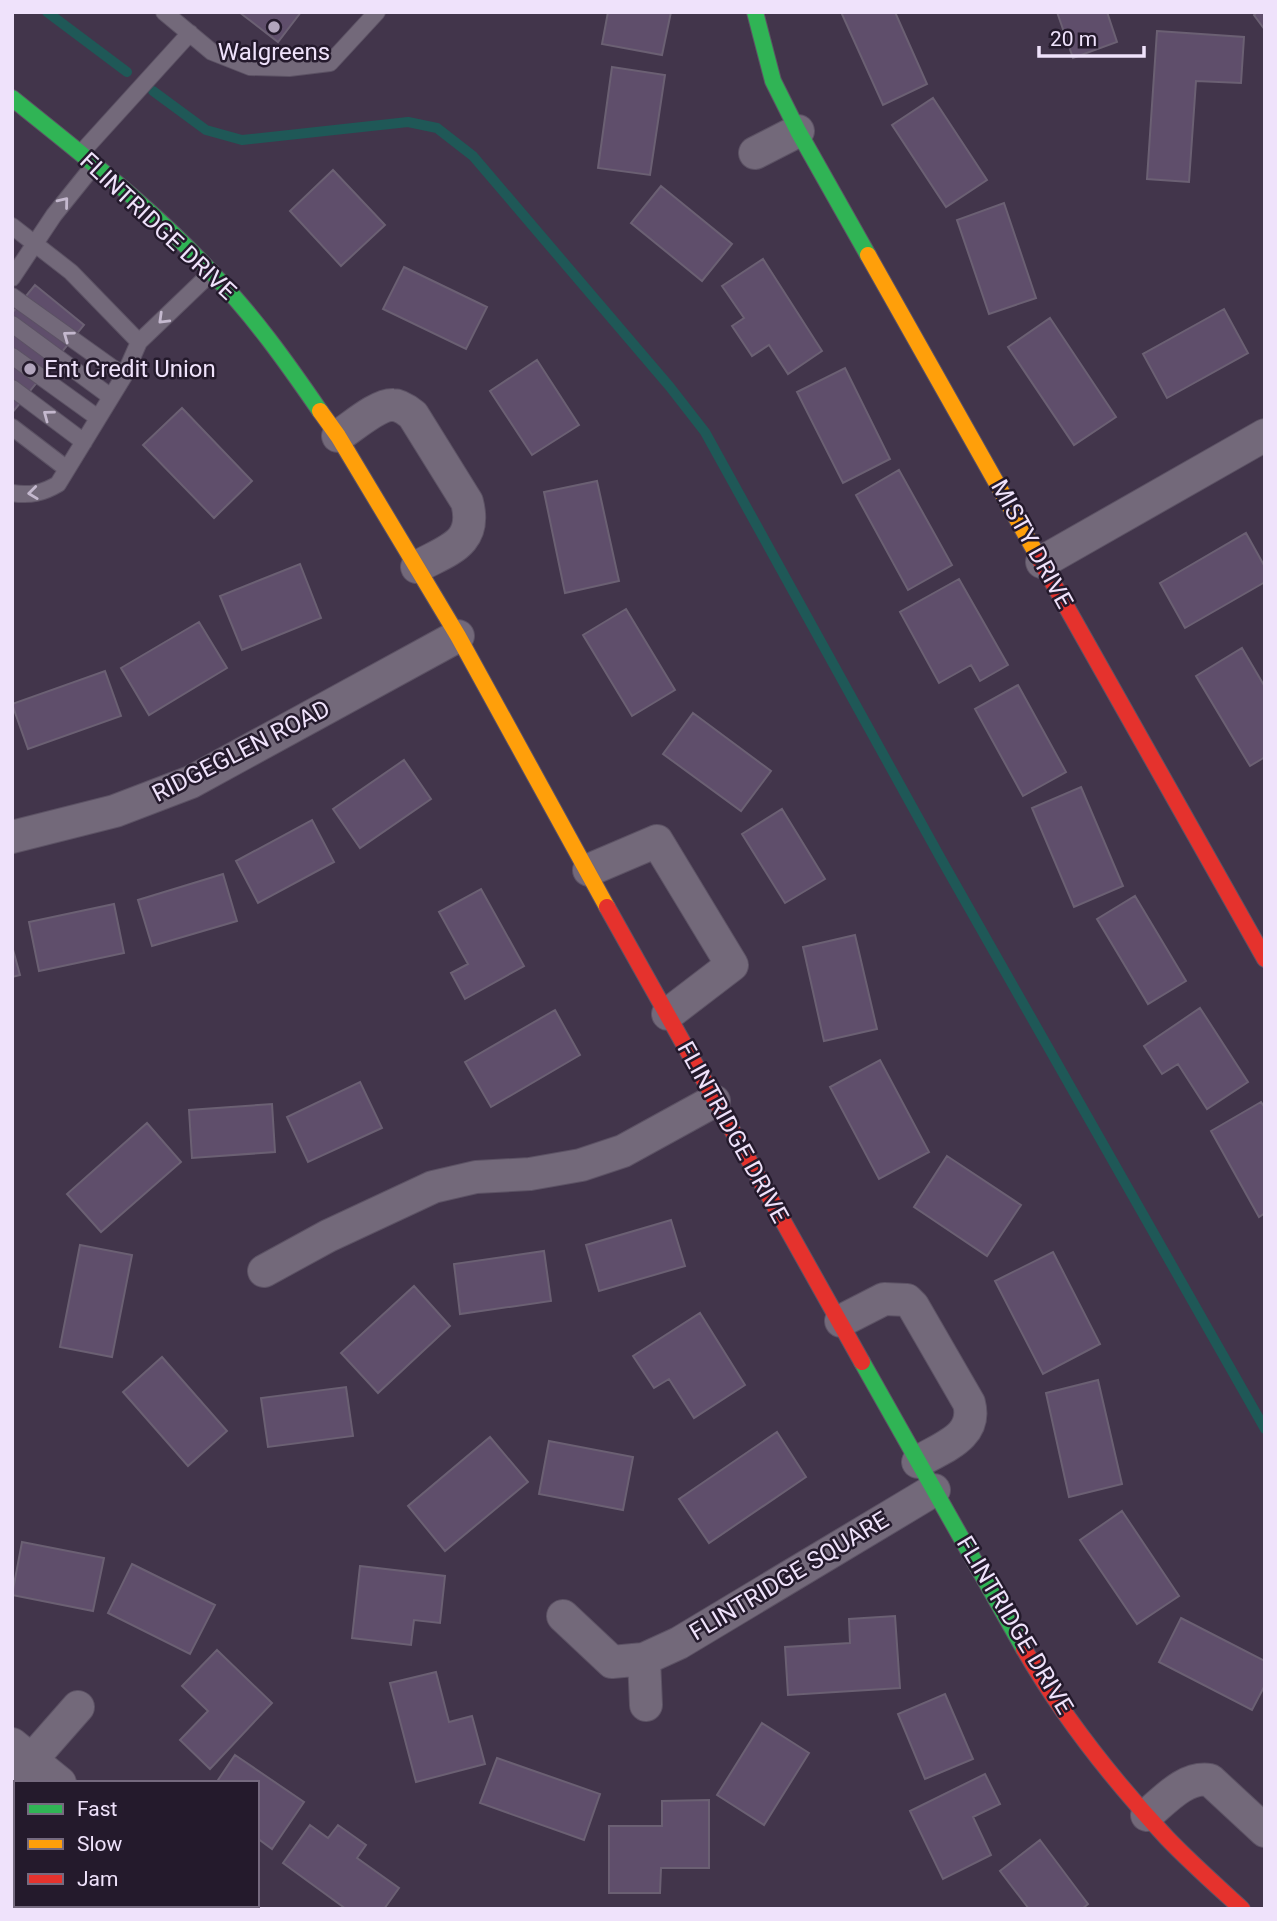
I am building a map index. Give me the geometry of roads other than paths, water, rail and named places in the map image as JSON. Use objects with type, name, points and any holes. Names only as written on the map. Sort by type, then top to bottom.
[{"type":"street","name":"MISTY DRIVE","points":[[755,12],[774,81],[798,131],[1265,959]]},
{"type":"street","name":"FLINTRIDGE DRIVE","points":[[12,98],[95,164],[212,272],[270,341],[338,436],[458,636],[714,1101],[1038,1673],[1106,1767],[1147,1815],[1169,1840],[1242,1909]]},
{"type":"street","points":[[755,153],[798,131]]},
{"type":"street","points":[[338,436],[382,406],[394,404],[404,409],[413,415],[467,502],[471,517],[469,529],[461,543],[417,567]]},
{"type":"street","points":[[1042,562],[1265,435]]},
{"type":"street","name":"RIDGEGLEN ROAD","points":[[12,837],[115,811],[191,782],[458,636]]},
{"type":"street","name":"FLINTRIDGE DRIVE","points":[[589,870],[657,841],[732,965],[668,1014]]},
{"type":"street","points":[[264,1271],[328,1236],[433,1187],[476,1177],[530,1174],[581,1164],[623,1151],[714,1101]]},
{"type":"street","points":[[841,1321],[884,1299],[907,1300],[969,1403],[972,1415],[969,1427],[962,1436],[918,1462]]},
{"type":"street","name":"FLINTRIDGE SQUARE","points":[[563,1616],[612,1662],[644,1660],[679,1643],[934,1490]]},
{"type":"street","points":[[644,1660],[646,1704]]},
{"type":"street","points":[[56,1781],[19,1762],[78,1707]]},
{"type":"street","points":[[1147,1815],[1184,1784],[1199,1778],[1210,1780],[1265,1831]]},
{"type":"lane","points":[[164,12],[212,52],[250,66],[289,68],[330,63],[377,12]]},
{"type":"lane","points":[[81,153],[190,33]]},
{"type":"lane","points":[[12,278],[54,215],[95,164]]},
{"type":"lane","points":[[12,226],[72,272],[139,342]]},
{"type":"lane","points":[[12,493],[29,495],[46,491],[58,484],[124,376],[139,342],[212,272]]},
{"type":"lane","points":[[12,296],[124,376]]},
{"type":"lane","points":[[12,324],[111,397]]},
{"type":"lane","points":[[12,356],[98,418]]},
{"type":"lane","points":[[12,388],[84,442]]},
{"type":"lane","points":[[12,427],[66,469]]},
{"type":"waterway","points":[[47,12],[127,72]]},
{"type":"waterway","points":[[153,91],[206,130],[242,140],[408,122],[437,128],[473,156],[670,387],[705,432],[940,857],[1265,1429]]},
{"type":"place","name":"Walgreens","points":[[274,27]]},
{"type":"place","name":"Ent Credit Union","points":[[30,369]]}]
